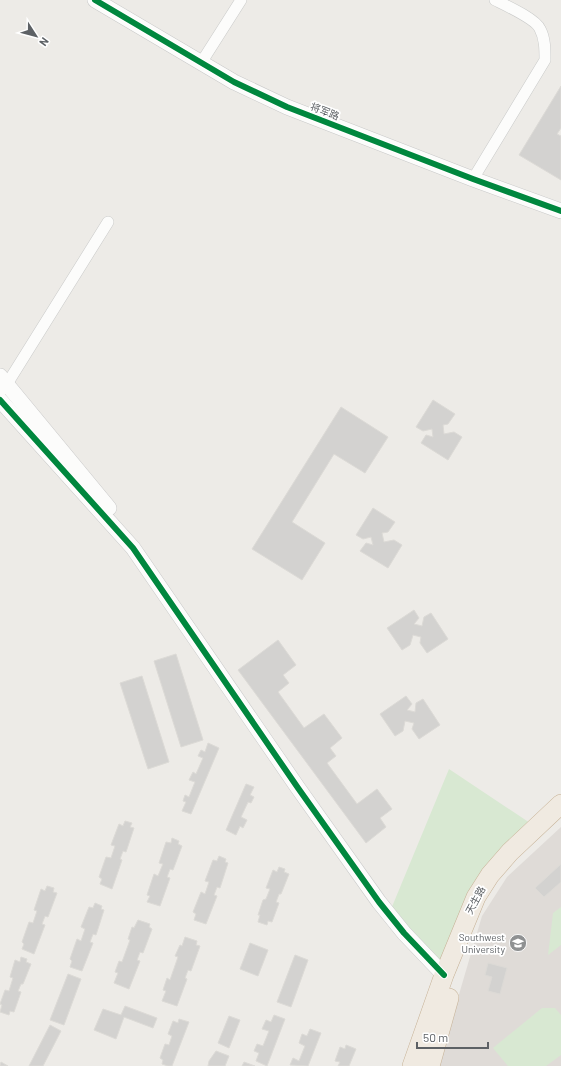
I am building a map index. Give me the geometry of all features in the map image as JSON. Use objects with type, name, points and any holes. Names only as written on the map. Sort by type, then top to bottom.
[{"type":"highway","name":"天生路","points":[[412,1066],[444,975],[476,896],[490,875],[510,852],[561,804]]},
{"type":"highway","name":"天生路","points":[[430,1066],[442,1019],[474,922],[484,900],[520,857],[561,819]]},
{"type":"street","name":"将军路","points":[[95,0],[234,82],[287,107],[561,211]]},
{"type":"street","points":[[201,63],[241,0]]},
{"type":"street","points":[[473,178],[545,60],[545,46],[540,27],[525,16],[495,0]]},
{"type":"street","points":[[108,222],[2,384],[136,541],[199,644]]},
{"type":"street","points":[[0,400],[132,548],[379,902],[404,933],[444,975]]},
{"type":"shaded area","name":"Southwest University","points":[[561,827],[561,1066],[438,1066],[482,916],[507,877]]},
{"type":"green space","points":[[449,769],[536,827],[510,852],[444,975],[389,914]]},
{"type":"green space","points":[[561,907],[561,945],[548,955],[553,913]]},
{"type":"green space","points":[[542,1008],[555,1008],[561,1015],[561,1055],[546,1066],[508,1066],[493,1048]]},
{"type":"building","points":[[561,86],[561,128],[557,134],[561,136],[561,180],[519,155]]},
{"type":"building","points":[[433,400],[455,414],[448,424],[443,425],[444,434],[454,432],[462,437],[448,460],[421,443],[426,435],[433,437],[432,429],[423,431],[416,427]]},
{"type":"building","points":[[341,407],[388,437],[365,473],[334,454],[292,522],[325,543],[302,580],[252,549]]},
{"type":"building","points":[[373,508],[395,522],[388,532],[382,533],[384,542],[394,540],[402,545],[388,568],[360,551],[366,543],[373,545],[371,537],[363,539],[356,535]]},
{"type":"building","points":[[414,610],[419,618],[414,624],[422,626],[424,617],[431,613],[448,639],[427,653],[420,643],[421,637],[413,635],[410,645],[402,650],[387,628]]},
{"type":"building","points":[[278,640],[296,665],[283,675],[289,683],[278,692],[304,728],[324,714],[342,738],[330,748],[336,756],[327,763],[357,804],[377,789],[392,809],[380,818],[386,827],[366,843],[238,670]]},
{"type":"building","points":[[176,654],[203,740],[181,747],[154,661]]},
{"type":"building","points":[[142,676],[169,762],[148,769],[120,683]]},
{"type":"building","points":[[406,696],[412,704],[407,710],[415,712],[416,703],[423,699],[440,725],[419,739],[412,729],[414,723],[405,721],[403,731],[395,736],[380,714]]},
{"type":"building","points":[[208,743],[219,748],[191,814],[182,811],[186,802],[183,801],[185,795],[189,797],[195,782],[189,780],[193,772],[196,774],[203,758],[198,756],[201,750],[205,752]]},
{"type":"building","points":[[246,784],[254,787],[250,795],[254,797],[251,803],[248,802],[241,817],[247,820],[243,828],[240,826],[236,835],[226,830]]},
{"type":"building","points":[[125,821],[132,823],[130,827],[134,828],[126,852],[123,851],[120,859],[122,860],[112,889],[100,884],[102,879],[99,877],[106,857],[111,858],[115,846],[111,845],[119,824],[123,826]]},
{"type":"building","points":[[172,838],[179,841],[178,844],[182,846],[173,870],[170,869],[167,877],[170,878],[160,906],[147,902],[150,896],[147,895],[154,874],[158,876],[163,864],[159,863],[166,842],[171,843]]},
{"type":"building","points":[[219,856],[226,859],[225,862],[228,863],[220,888],[217,887],[214,895],[217,896],[206,924],[194,920],[196,914],[193,912],[201,892],[205,894],[209,882],[205,881],[213,860],[217,861]]},
{"type":"building","points":[[561,864],[561,882],[544,897],[535,888]]},
{"type":"building","points":[[279,867],[285,869],[284,872],[289,874],[276,902],[279,903],[272,922],[268,921],[267,925],[258,922],[260,915],[258,915],[263,900],[266,899],[270,889],[266,888],[273,870],[277,872]]},
{"type":"building","points":[[47,886],[54,888],[53,892],[57,893],[48,917],[45,916],[42,924],[45,925],[34,954],[22,949],[24,944],[22,942],[29,922],[33,923],[37,911],[34,910],[41,889],[45,891]]},
{"type":"building","points":[[95,903],[102,906],[101,909],[104,910],[96,935],[93,934],[90,942],[93,943],[82,971],[70,967],[72,961],[70,959],[77,939],[81,941],[85,929],[81,927],[89,907],[93,908]]},
{"type":"building","points":[[138,920],[150,924],[149,927],[152,929],[143,953],[140,952],[137,960],[140,961],[129,989],[114,983],[118,973],[115,972],[119,961],[122,962],[130,940],[128,939],[132,927],[134,928]]},
{"type":"building","points":[[185,937],[197,941],[196,945],[200,946],[191,971],[188,970],[185,978],[187,979],[177,1006],[162,1001],[166,991],[163,990],[167,978],[170,980],[178,957],[175,956],[180,945],[182,946]]},
{"type":"building","points":[[250,943],[268,950],[258,976],[240,969]]},
{"type":"building","points":[[295,955],[308,960],[291,1007],[277,1002]]},
{"type":"building","points":[[21,957],[27,959],[26,962],[31,964],[23,984],[21,984],[18,991],[21,992],[14,1012],[10,1011],[9,1015],[0,1012],[2,1005],[0,1004],[5,990],[9,991],[13,978],[10,977],[15,960],[20,962]]},
{"type":"building","points":[[488,963],[507,968],[500,994],[488,991],[492,977],[485,975]]},
{"type":"building","points":[[68,974],[81,979],[64,1025],[50,1020]]},
{"type":"building","points":[[125,1006],[157,1018],[153,1028],[124,1017],[116,1039],[94,1030],[103,1009],[121,1015]]},
{"type":"building","points":[[274,1015],[285,1019],[267,1066],[256,1061],[259,1053],[254,1051],[257,1044],[263,1046],[269,1031],[262,1029],[266,1020],[271,1022]]},
{"type":"building","points":[[229,1016],[240,1020],[229,1048],[218,1043]]},
{"type":"building","points":[[179,1019],[189,1022],[172,1066],[168,1066],[162,1064],[163,1060],[160,1058],[165,1044],[169,1045],[172,1036],[168,1034],[173,1021],[178,1023]]},
{"type":"building","points":[[50,1025],[61,1031],[43,1066],[29,1066]]},
{"type":"building","points":[[310,1029],[321,1033],[308,1066],[290,1065],[293,1058],[299,1061],[305,1046],[299,1043],[302,1034],[307,1036]]},
{"type":"building","points":[[346,1045],[356,1049],[349,1066],[338,1066],[340,1062],[335,1061],[340,1047],[345,1049]]},
{"type":"building","points":[[216,1051],[229,1056],[225,1066],[208,1066],[209,1061]]},
{"type":"building","points":[[1,1062],[8,1066],[0,1066]]},
{"type":"building","points":[[244,1062],[255,1066],[242,1066]]},
{"type":"cycle path","points":[[95,0],[234,82],[287,107],[473,179],[561,211]]},
{"type":"cycle path","points":[[0,400],[133,548],[298,788],[379,902],[404,933],[444,975]]},
{"type":"place","name":"Southwest University","points":[[518,943]]}]
